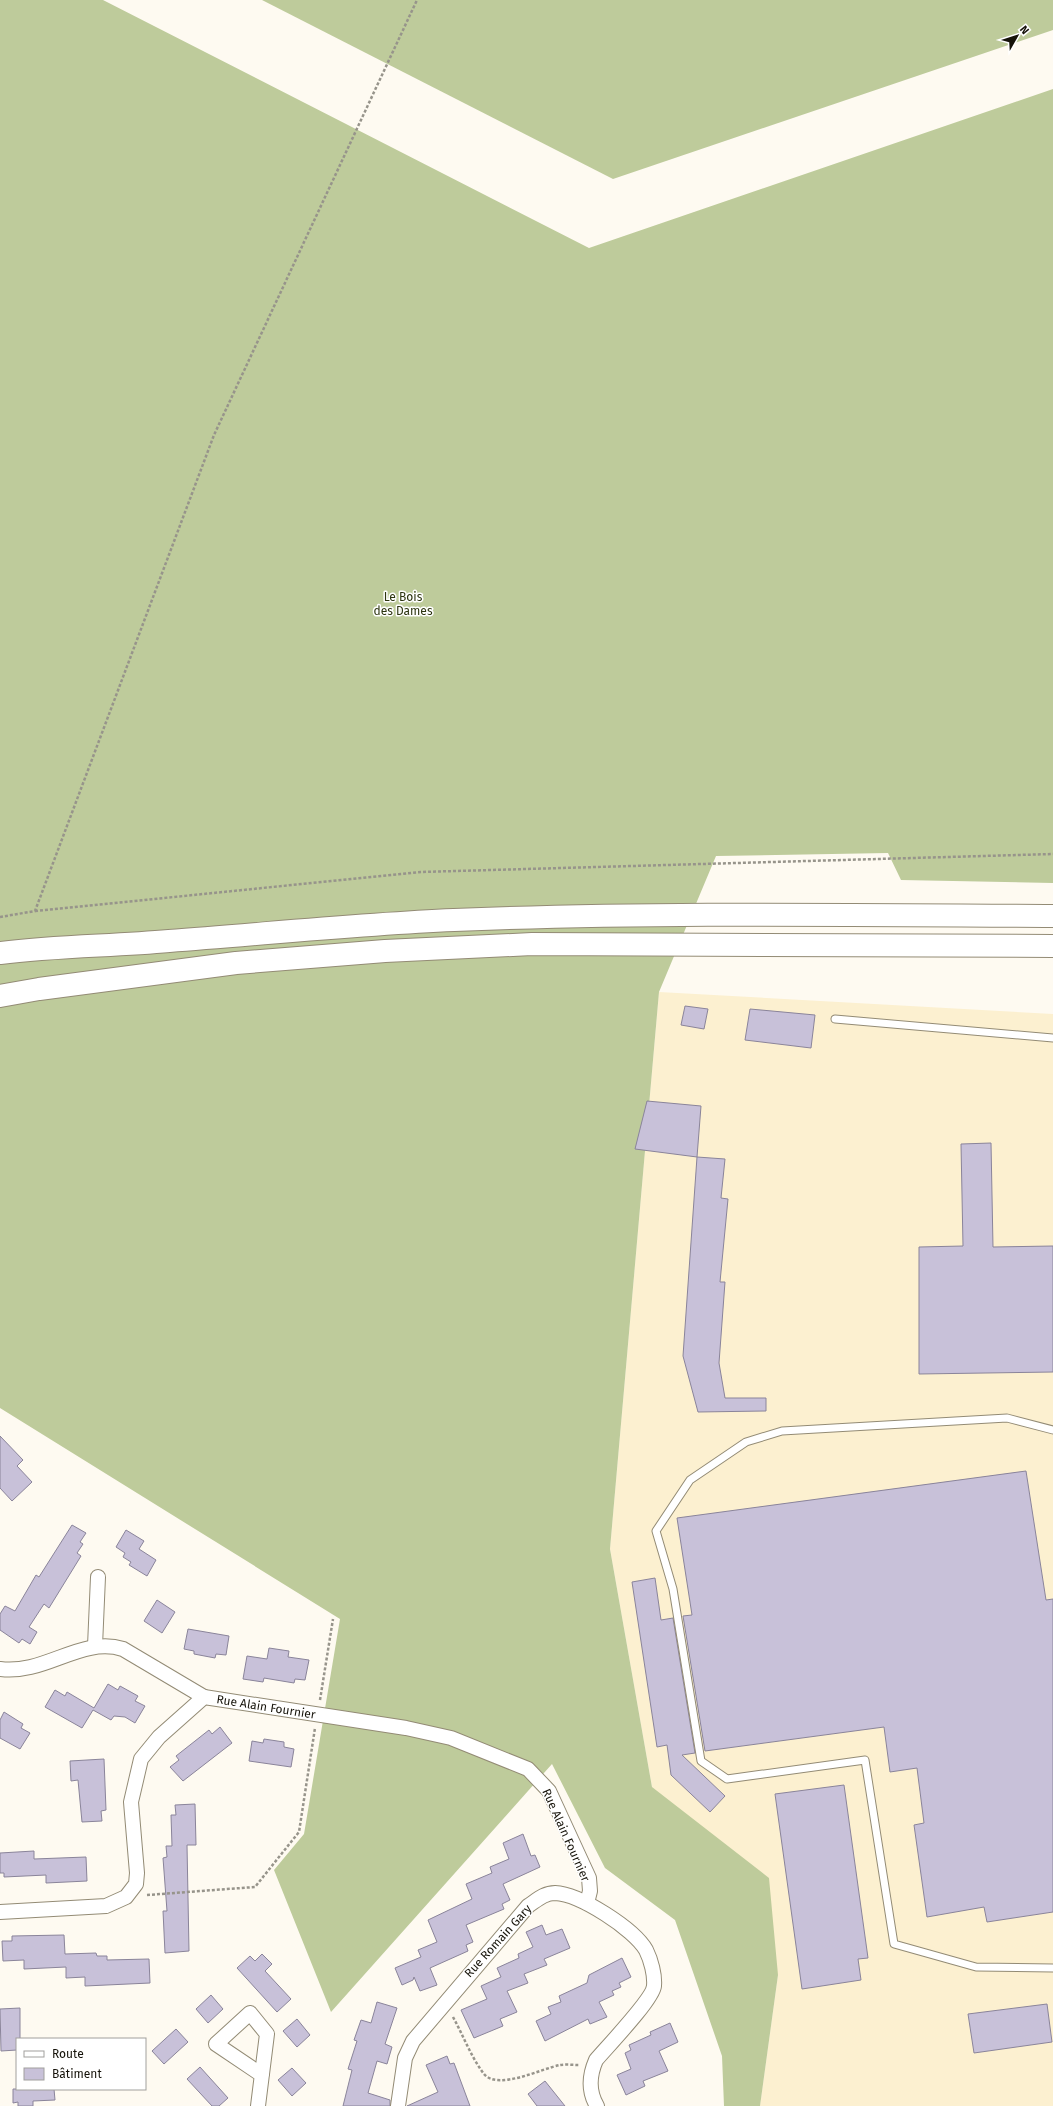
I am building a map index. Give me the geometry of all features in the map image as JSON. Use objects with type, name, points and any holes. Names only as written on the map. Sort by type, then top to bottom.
[{"type":"highway","points":[[0,953],[42,948],[167,942],[343,927],[455,920],[648,916],[1053,916]]},
{"type":"highway","points":[[0,965],[167,942]]},
{"type":"highway","points":[[0,996],[47,988],[236,963],[392,950],[532,944],[1053,946]]},
{"type":"street","points":[[95,1646],[98,1577]]},
{"type":"street","points":[[0,1670],[12,1671],[29,1669],[95,1646],[109,1645],[123,1649],[204,1697]]},
{"type":"street","name":"Rue Alain Fournier","points":[[126,1897],[136,1884],[137,1873],[131,1802],[141,1759],[159,1737],[204,1697],[406,1728],[451,1738],[528,1768],[549,1791],[589,1878],[590,1891],[587,1903]]},
{"type":"street","name":"Rue Romain Gary","points":[[398,2106],[405,2058],[413,2041],[528,1906],[544,1895],[556,1893],[587,1903],[631,1932],[646,1950],[653,1972],[654,1987],[647,1999],[596,2060],[593,2067],[590,2084],[597,2106]]},
{"type":"street","points":[[0,1912],[106,1906],[126,1897]]},
{"type":"street","points":[[258,2106],[262,2075]]},
{"type":"lane","points":[[835,1019],[1053,1038]]},
{"type":"lane","points":[[1053,1430],[1007,1418],[782,1431],[746,1442],[690,1480],[656,1532],[673,1590],[701,1760],[727,1779],[865,1760],[894,1944],[976,1967],[1053,1968]]},
{"type":"path","points":[[35,911],[214,435],[417,0]]},
{"type":"path","points":[[0,917],[35,911],[421,872],[1053,854]]},
{"type":"path","points":[[126,1897],[255,1887],[299,1832],[333,1619]]},
{"type":"path","points":[[445,2002],[477,2062],[485,2075],[490,2078],[500,2080],[526,2076],[561,2064],[593,2067]]},
{"type":"shaded area","points":[[659,992],[1053,1014],[1053,2106],[760,2106],[778,1975],[652,1787],[610,1549]]},
{"type":"green space","name":"Le Bois des Dames","points":[[0,0],[103,0],[589,248],[1053,89],[1053,883],[901,880],[888,853],[716,856],[659,992],[610,1549],[652,1787],[769,1878],[778,1975],[760,2106],[724,2106],[722,2056],[675,1920],[605,1868],[552,1764],[331,2012],[274,1870],[304,1834],[340,1619],[0,1408]]},
{"type":"green space","points":[[262,0],[1053,0],[1053,30],[613,179]]},
{"type":"building","points":[[685,1006],[708,1009],[704,1029],[681,1025]]},
{"type":"building","points":[[750,1009],[815,1015],[811,1048],[745,1040]]},
{"type":"building","points":[[647,1101],[701,1106],[697,1157],[635,1149]]},
{"type":"building","points":[[991,1143],[993,1247],[1053,1246],[1053,1372],[919,1374],[919,1247],[963,1246],[961,1144]]},
{"type":"building","points":[[697,1157],[725,1159],[721,1198],[728,1199],[720,1282],[725,1282],[719,1363],[725,1398],[766,1398],[766,1411],[698,1412],[683,1356]]},
{"type":"building","points":[[0,1436],[23,1460],[17,1466],[32,1482],[12,1501],[0,1488]]},
{"type":"building","points":[[1026,1471],[1046,1600],[1053,1599],[1053,1912],[987,1922],[984,1907],[927,1917],[914,1825],[924,1823],[917,1768],[890,1772],[884,1727],[705,1751],[683,1616],[692,1615],[677,1518]]},
{"type":"building","points":[[72,1525],[86,1533],[80,1542],[83,1544],[77,1553],[81,1556],[49,1608],[44,1604],[29,1627],[37,1632],[30,1644],[22,1639],[19,1643],[0,1630],[0,1614],[5,1606],[15,1611],[36,1575],[39,1577]]},
{"type":"building","points":[[126,1530],[144,1541],[139,1549],[156,1560],[147,1576],[129,1565],[131,1562],[123,1557],[125,1553],[116,1547]]},
{"type":"building","points":[[655,1578],[661,1620],[673,1618],[695,1753],[682,1755],[725,1796],[710,1812],[671,1775],[667,1745],[657,1747],[632,1582]]},
{"type":"building","points":[[157,1600],[175,1612],[162,1633],[144,1621]]},
{"type":"building","points":[[188,1629],[229,1636],[226,1655],[216,1654],[215,1658],[194,1654],[194,1651],[184,1649]]},
{"type":"building","points":[[269,1648],[289,1651],[288,1657],[309,1660],[305,1680],[295,1679],[294,1683],[264,1678],[263,1682],[243,1679],[247,1656],[267,1659]]},
{"type":"building","points":[[108,1684],[118,1690],[120,1686],[138,1696],[135,1701],[145,1706],[135,1723],[125,1717],[114,1716],[111,1720],[93,1710],[82,1728],[45,1707],[55,1690],[65,1696],[67,1692],[94,1708]]},
{"type":"building","points":[[4,1712],[23,1724],[21,1728],[30,1733],[20,1749],[0,1738],[0,1720]]},
{"type":"building","points":[[220,1727],[232,1743],[183,1781],[170,1767],[179,1760],[176,1756],[209,1730],[212,1734]]},
{"type":"building","points":[[264,1739],[284,1742],[284,1747],[294,1749],[291,1767],[249,1761],[252,1741],[263,1743]]},
{"type":"building","points":[[104,1759],[106,1810],[101,1811],[102,1821],[82,1822],[78,1780],[71,1781],[70,1761]]},
{"type":"building","points":[[844,1785],[868,1958],[858,1959],[861,1980],[802,1989],[775,1794]]},
{"type":"building","points":[[195,1804],[196,1845],[187,1845],[189,1951],[165,1953],[163,1911],[167,1911],[163,1858],[167,1857],[166,1846],[172,1846],[171,1815],[176,1815],[175,1805]]},
{"type":"building","points":[[523,1834],[531,1856],[535,1855],[540,1867],[503,1884],[510,1900],[502,1904],[504,1909],[466,1925],[473,1942],[466,1945],[468,1951],[430,1968],[437,1985],[420,1991],[414,1977],[413,1980],[402,1985],[395,1968],[421,1957],[418,1950],[437,1942],[428,1920],[472,1899],[466,1884],[492,1873],[490,1867],[509,1859],[503,1843]]},
{"type":"building","points":[[34,1851],[34,1859],[86,1857],[87,1881],[46,1883],[46,1875],[4,1877],[4,1873],[0,1873],[0,1853]]},
{"type":"building","points":[[542,1925],[546,1935],[562,1929],[570,1948],[544,1959],[547,1965],[524,1974],[528,1983],[507,1991],[517,2012],[500,2019],[503,2026],[474,2038],[461,2010],[487,1999],[481,1986],[501,1977],[497,1968],[519,1958],[518,1954],[533,1947],[526,1932]]},
{"type":"building","points":[[64,1935],[65,1954],[96,1953],[97,1956],[107,1956],[107,1960],[149,1959],[150,1983],[85,1986],[85,1977],[66,1978],[66,1967],[24,1969],[24,1960],[3,1961],[2,1941],[12,1941],[12,1936]]},
{"type":"building","points":[[262,1954],[272,1964],[265,1971],[291,1999],[277,2012],[237,1968],[250,1956],[255,1961]]},
{"type":"building","points":[[622,1958],[631,1977],[619,1983],[621,1987],[612,1991],[614,1995],[599,2002],[607,2017],[590,2024],[588,2019],[545,2041],[536,2021],[551,2014],[548,2007],[561,2002],[559,1996],[587,1983],[589,1975]]},
{"type":"building","points":[[211,1995],[223,2009],[208,2023],[196,2009]]},
{"type":"building","points":[[377,2002],[397,2008],[385,2044],[392,2047],[387,2064],[377,2061],[368,2093],[390,2100],[390,2106],[343,2106],[352,2070],[348,2069],[357,2041],[354,2040],[361,2020],[371,2023]]},
{"type":"building","points":[[1047,2004],[1052,2042],[974,2053],[968,2014]]},
{"type":"building","points":[[20,2008],[20,2038],[16,2038],[16,2050],[1,2051],[0,2009]]},
{"type":"building","points":[[297,2019],[310,2035],[297,2047],[283,2031]]},
{"type":"building","points":[[670,2023],[678,2042],[659,2051],[668,2071],[643,2081],[645,2086],[626,2095],[617,2075],[631,2069],[625,2053],[631,2050],[629,2045],[651,2035],[650,2032]]},
{"type":"building","points":[[176,2029],[188,2042],[164,2064],[152,2051]]},
{"type":"building","points":[[447,2056],[450,2064],[454,2063],[470,2106],[407,2106],[438,2092],[426,2065]]},
{"type":"building","points":[[200,2067],[228,2098],[219,2106],[212,2106],[187,2079]]},
{"type":"building","points":[[292,2068],[306,2083],[292,2096],[278,2080]]},
{"type":"building","points":[[545,2081],[565,2106],[537,2106],[528,2094]]},
{"type":"building","points":[[13,2089],[54,2090],[55,2100],[33,2101],[33,2106],[18,2106],[18,2102],[13,2103]]}]
